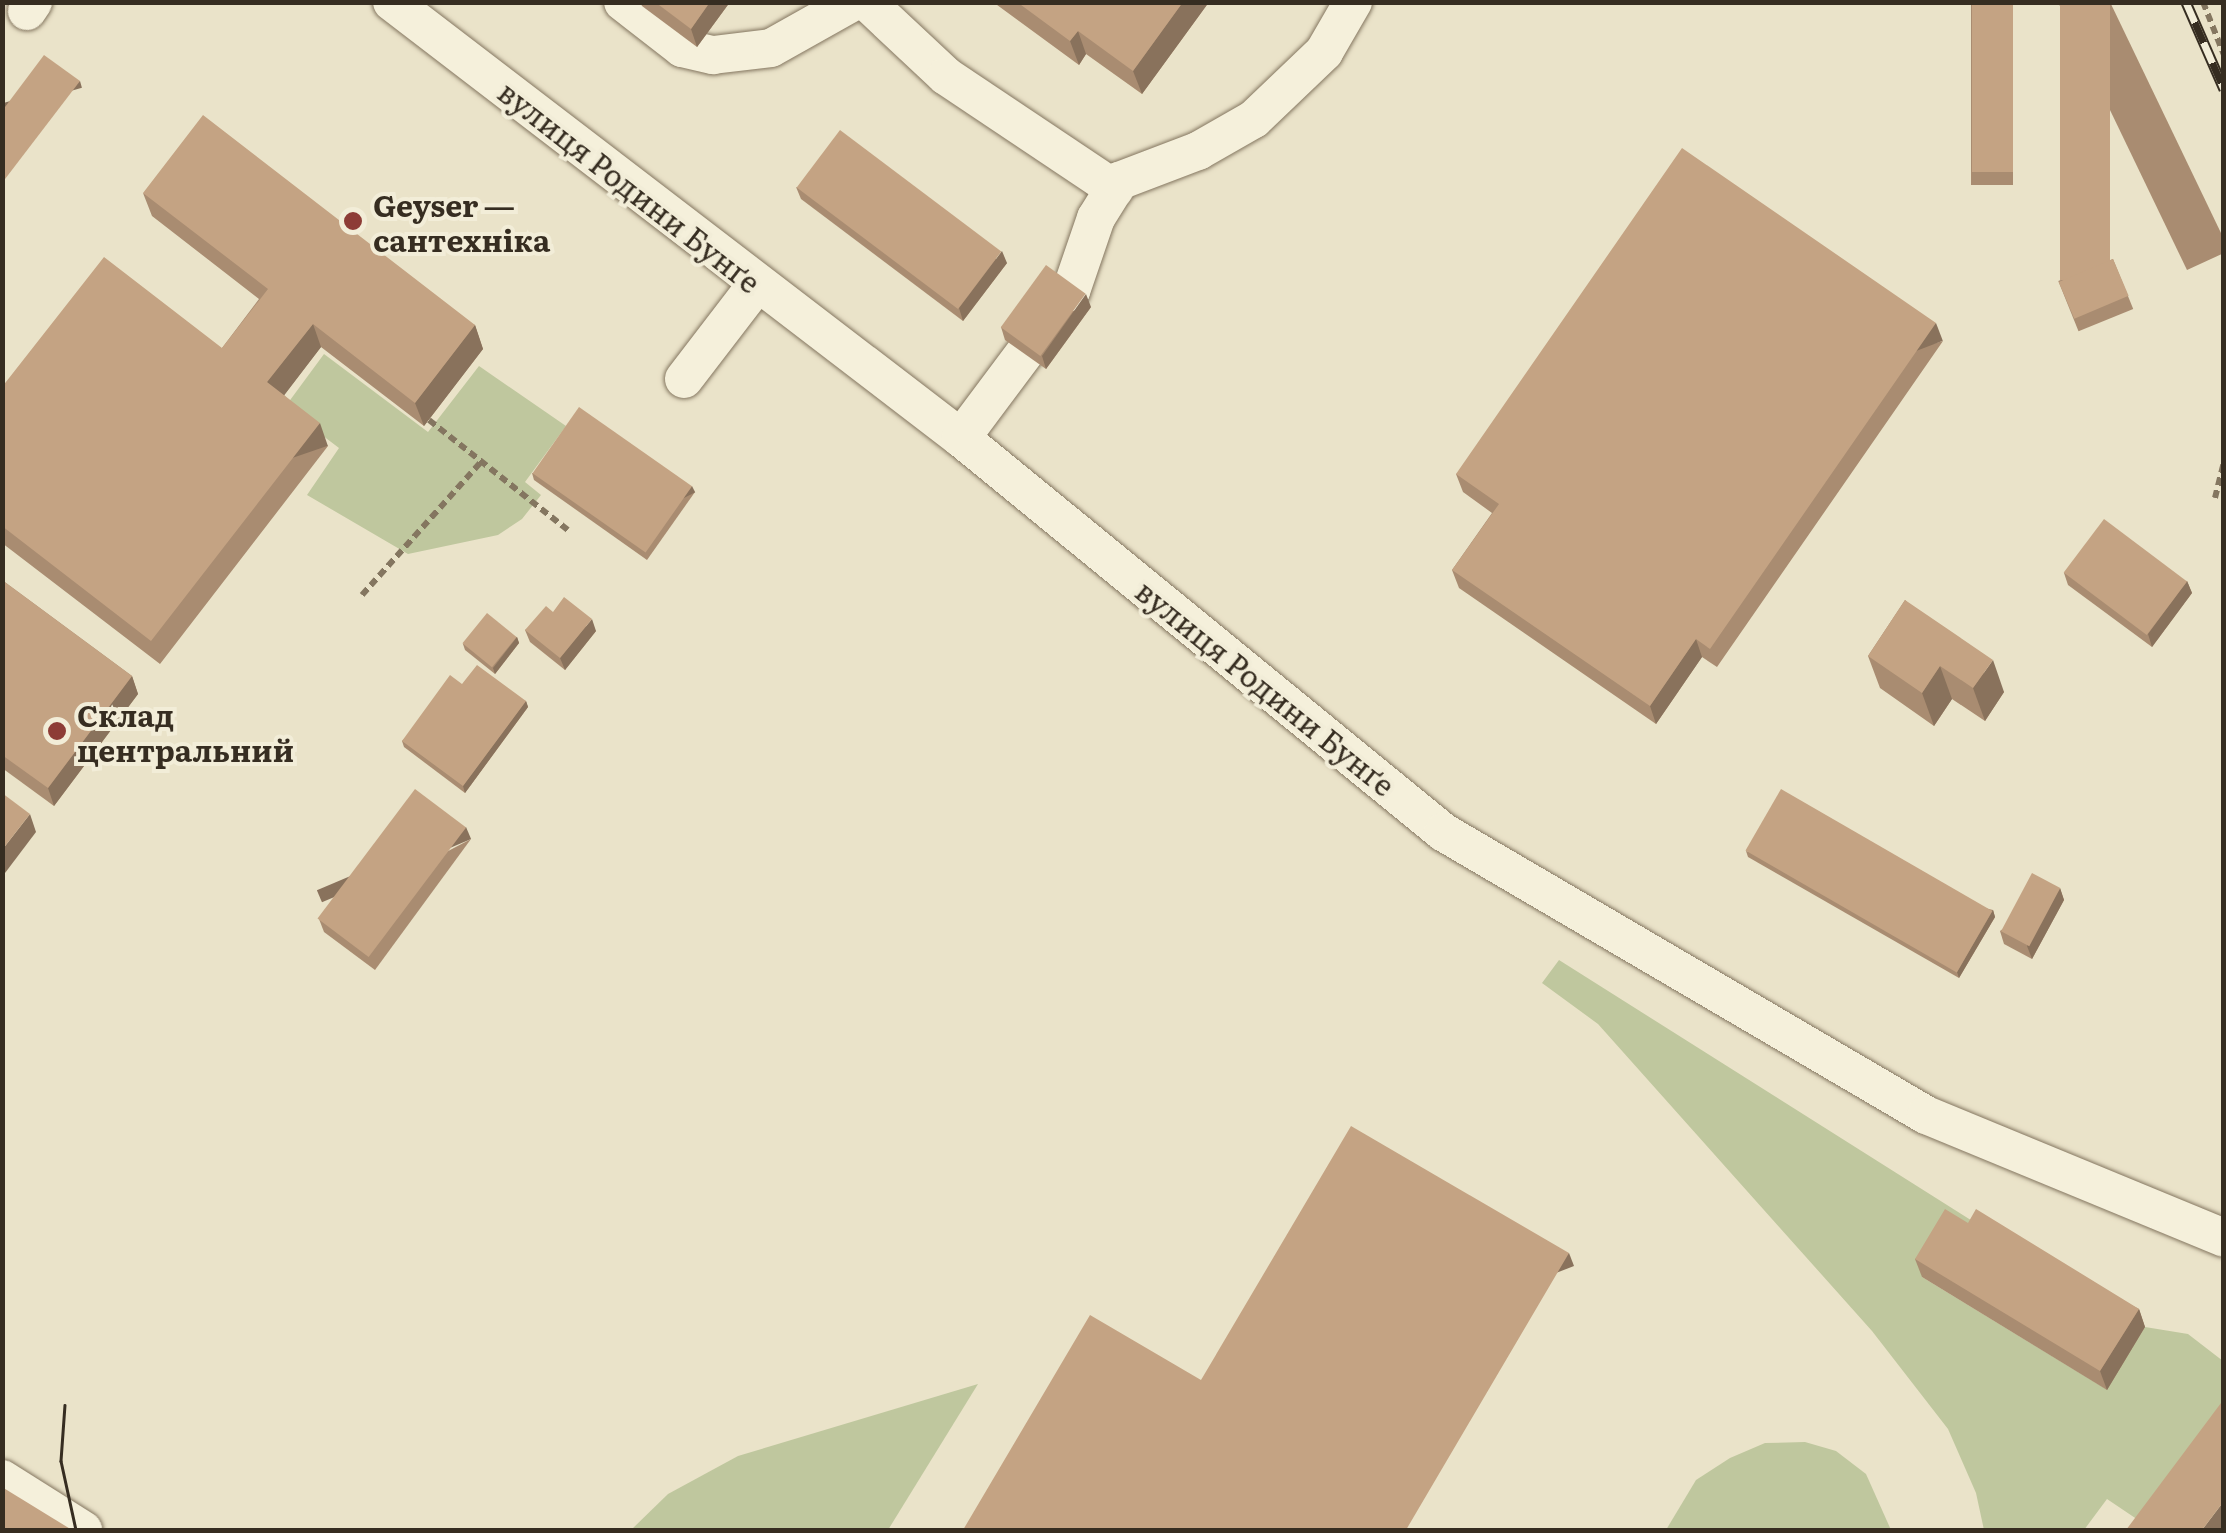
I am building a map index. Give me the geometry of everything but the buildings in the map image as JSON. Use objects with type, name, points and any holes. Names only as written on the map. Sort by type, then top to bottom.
[{"type":"street","name":"вулиця Родини Бунґе","points":[[392,2],[961,438],[1443,832],[1926,1115],[2224,1238]]},
{"type":"street","points":[[623,2],[682,48],[713,55],[771,48],[853,2]]},
{"type":"street","points":[[867,2],[946,76],[1115,188]]},
{"type":"street","points":[[961,438],[1071,290],[1096,218],[1115,188],[1254,119],[1324,52],[1353,2]]},
{"type":"street","points":[[684,379],[757,284]]},
{"type":"street","points":[[2,1479],[83,1530]]},
{"type":"path","points":[[2203,2],[2224,55]]},
{"type":"path","points":[[430,420],[568,530]]},
{"type":"path","points":[[2216,498],[2224,460]]},
{"type":"path","points":[[362,595],[482,461]]},
{"type":"green space","points":[[324,354],[428,432],[479,366],[566,426],[525,482],[541,495],[522,519],[498,535],[408,554],[307,495],[339,448],[285,407]]},
{"type":"green space","points":[[1559,960],[1985,1229],[1922,1277],[2106,1389],[2145,1327],[2188,1334],[2223,1361],[2223,1434],[2153,1530],[2107,1499],[2084,1530],[1984,1530],[1976,1493],[1948,1429],[1872,1331],[1598,1024],[1542,983]]},
{"type":"green space","points":[[978,1384],[888,1530],[631,1530],[668,1494],[738,1456]]},
{"type":"green space","points":[[1805,1442],[1836,1451],[1866,1474],[1891,1530],[1666,1530],[1696,1480],[1730,1458],[1765,1443]]},
{"type":"tram line","points":[[65,1405],[61,1461],[76,1530]]},
{"type":"railway","points":[[2186,2],[2224,89]]},
{"type":"place","name":"Geyser — сантехніка","points":[[353,221]]},
{"type":"place","name":"Склад центральний","points":[[57,731]]}]
